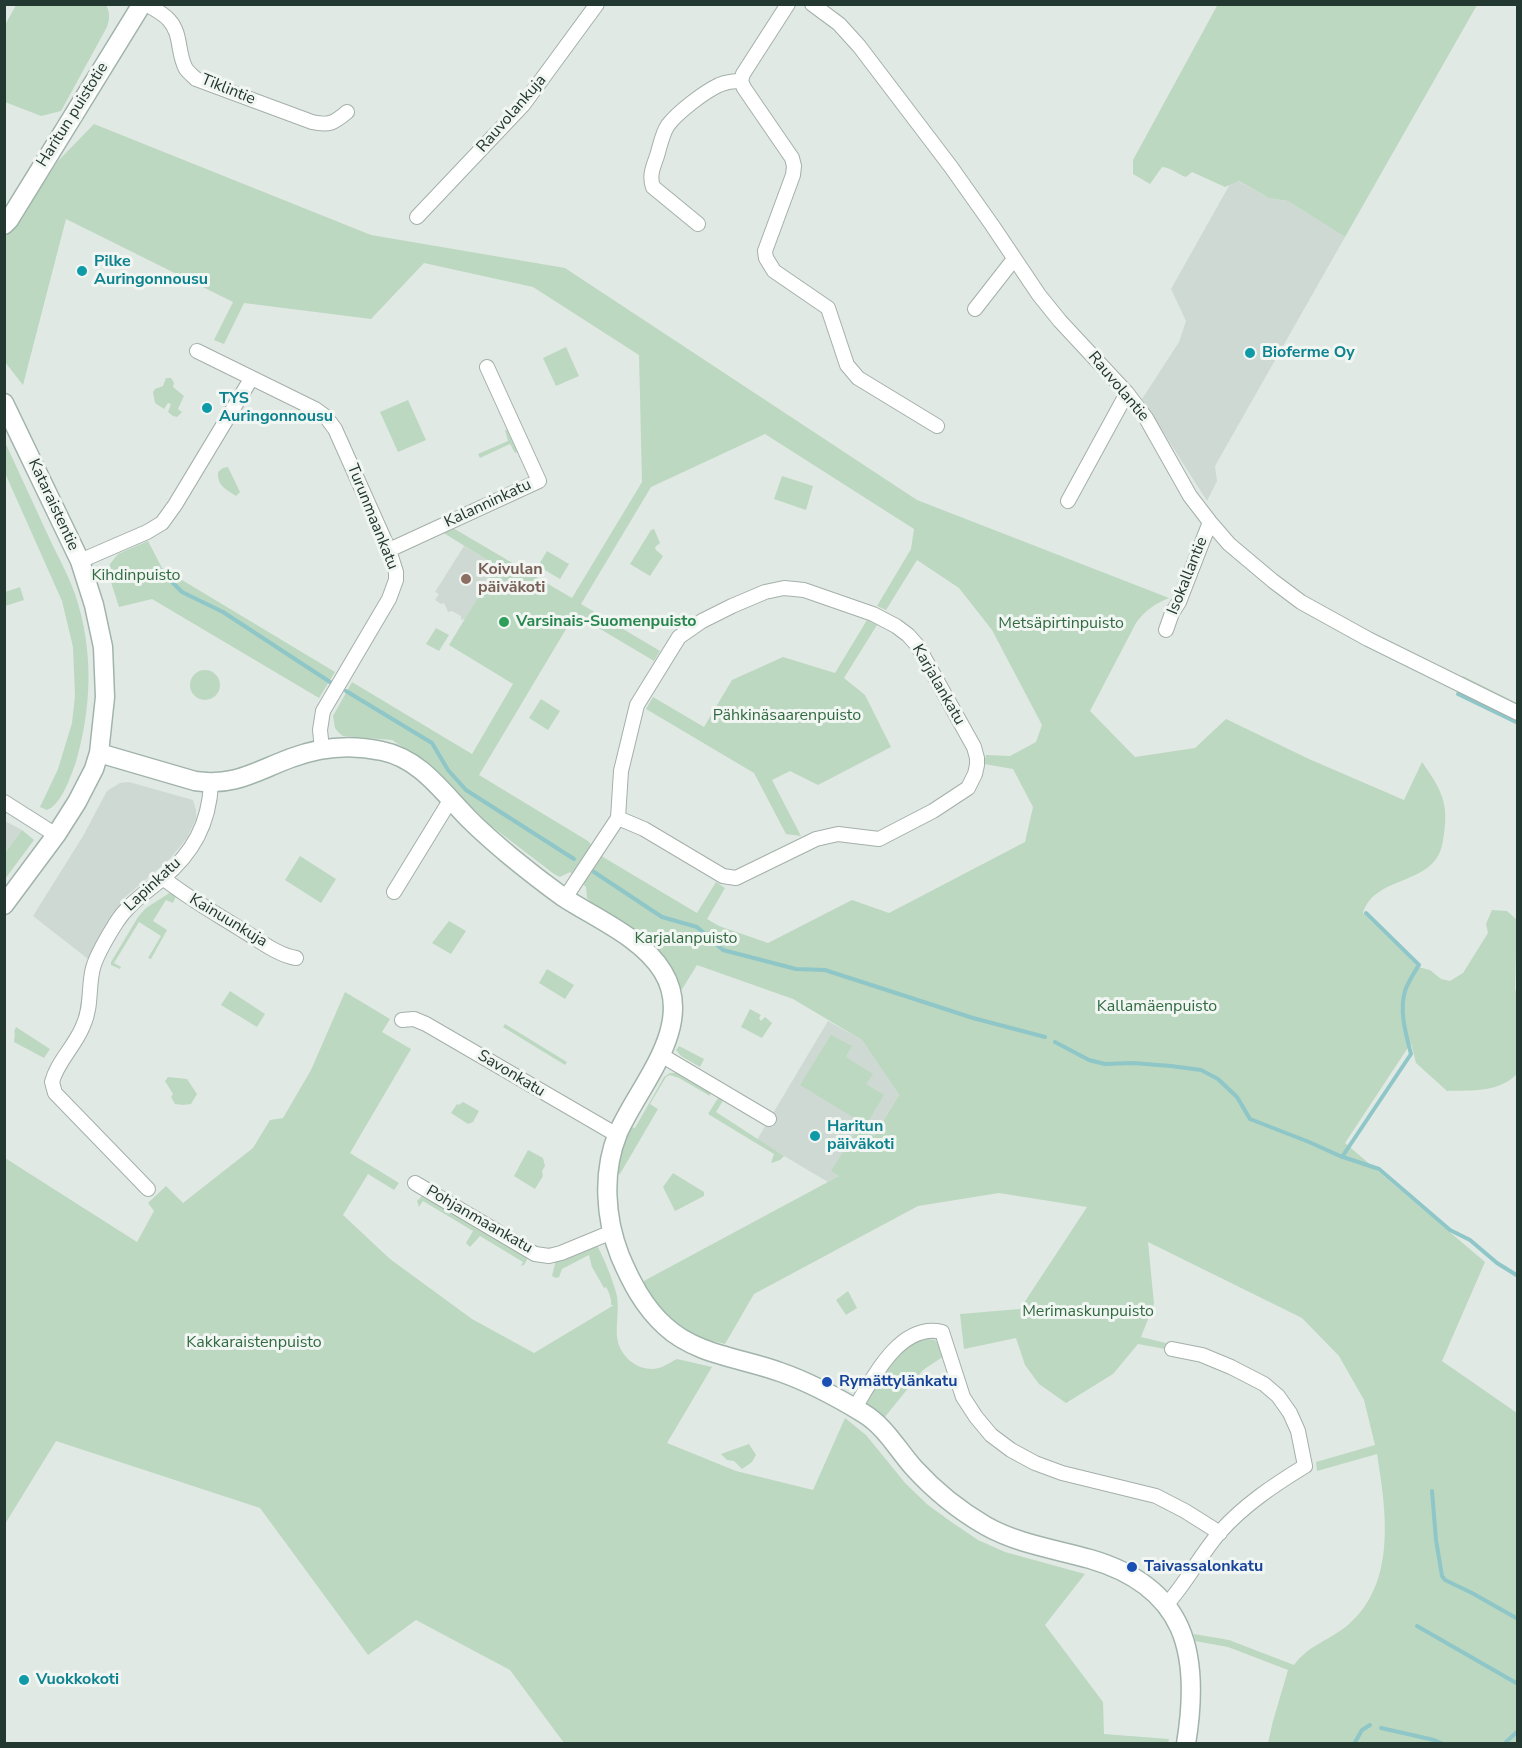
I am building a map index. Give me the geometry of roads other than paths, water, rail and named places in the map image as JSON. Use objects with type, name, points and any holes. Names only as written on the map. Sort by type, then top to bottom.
[{"type":"street","name":"Tiklintie","points":[[144,4],[168,18],[174,26],[182,60],[187,70],[196,79],[324,125],[336,122],[347,112]]},
{"type":"street","name":"Haritun puistotie","points":[[4,225],[144,4]]},
{"type":"street","name":"Rauvolankuja","points":[[417,217],[524,105],[597,4]]},
{"type":"street","points":[[788,4],[743,74],[741,81],[792,158],[794,166],[793,175],[765,251],[766,258],[774,271],[828,308],[847,365],[858,378],[937,426]]},
{"type":"street","name":"Rauvolantie","points":[[812,4],[838,24],[859,46],[951,167],[1038,295],[1127,393],[1146,418],[1175,471],[1210,522],[1243,556],[1301,602],[1368,639],[1518,713]]},
{"type":"street","points":[[698,224],[653,187],[651,173],[668,125],[684,110],[720,84],[741,81]]},
{"type":"street","points":[[975,309],[1014,259]]},
{"type":"street","name":"Turunmaankatu","points":[[197,351],[315,409],[326,417],[335,429],[389,550],[396,572],[394,589],[389,599],[323,711],[320,730],[322,749]]},
{"type":"street","name":"Kalanninkatu","points":[[389,550],[539,481],[488,367]]},
{"type":"street","points":[[80,561],[147,532],[162,523],[251,378]]},
{"type":"street","points":[[1068,501],[1127,393]]},
{"type":"street","name":"Kataraistentie","points":[[4,403],[80,561],[94,605],[103,647],[105,697],[99,753],[94,770],[56,835],[4,905]]},
{"type":"street","name":"Isokallantie","points":[[1166,630],[1210,522]]},
{"type":"street","name":"Karjalankatu","points":[[565,898],[618,818],[621,771],[637,705],[679,637],[702,621],[765,592],[784,588],[804,590],[887,620],[908,635],[917,645],[937,679],[974,747],[977,758],[975,774],[969,788],[933,811],[879,839],[838,834],[816,839],[736,878],[723,876],[644,829],[618,818]]},
{"type":"street","points":[[99,753],[211,784],[243,778],[322,749],[341,747],[375,749],[396,755],[428,776],[471,822],[565,898],[651,956],[664,973],[671,992],[674,1011],[670,1032],[661,1055],[617,1135],[608,1178],[608,1208],[612,1232],[631,1282],[645,1304],[679,1339],[716,1354],[785,1374],[867,1415],[887,1432],[915,1468],[931,1484],[980,1522],[1022,1541],[1115,1567],[1146,1585],[1167,1604],[1181,1633],[1189,1658],[1191,1706],[1186,1743]]},
{"type":"street","name":"Lapinkatu","points":[[148,1188],[55,1093],[52,1082],[83,1027],[90,1006],[93,967],[104,944],[125,910],[137,897],[164,878],[193,846],[207,816],[211,784]]},
{"type":"street","points":[[394,892],[451,799]]},
{"type":"street","points":[[4,802],[56,835]]},
{"type":"street","name":"Kainuunkuja","points":[[164,878],[184,895],[258,940],[286,956],[296,958]]},
{"type":"street","name":"Savonkatu","points":[[402,1020],[414,1019],[426,1024],[617,1135]]},
{"type":"street","points":[[661,1055],[769,1119]]},
{"type":"street","name":"Pohjanmaankatu","points":[[415,1183],[535,1254],[549,1256],[561,1253],[612,1232]]},
{"type":"street","points":[[855,1408],[882,1362],[910,1337],[922,1332],[937,1330],[942,1332],[963,1397],[992,1435],[1011,1450],[1035,1463],[1062,1473],[1156,1496],[1220,1533]]},
{"type":"street","points":[[1167,1604],[1220,1533],[1246,1507],[1305,1466],[1298,1431],[1290,1413],[1278,1396],[1264,1384],[1231,1366],[1202,1355],[1172,1349]]},
{"type":"waterway","points":[[169,579],[182,592],[223,612],[330,682]]},
{"type":"waterway","points":[[346,691],[432,743],[448,770],[466,790],[574,859]]},
{"type":"waterway","points":[[1458,694],[1518,723]]},
{"type":"waterway","points":[[594,872],[662,917],[697,927],[723,950],[796,969],[825,970],[973,1018],[1045,1037]]},
{"type":"waterway","points":[[1342,1157],[1411,1054],[1404,1023],[1403,999],[1408,984],[1419,965],[1366,913]]},
{"type":"waterway","points":[[1055,1042],[1089,1060],[1105,1064],[1133,1063],[1201,1070],[1218,1079],[1237,1097],[1250,1119],[1340,1156],[1379,1169],[1450,1230],[1470,1240],[1497,1263],[1518,1276]]},
{"type":"waterway","points":[[1432,1491],[1442,1576],[1445,1580],[1518,1619]]},
{"type":"waterway","points":[[1417,1626],[1518,1684]]},
{"type":"waterway","points":[[1354,1744],[1362,1730],[1370,1725]]},
{"type":"waterway","points":[[1381,1728],[1443,1744]]},
{"type":"waterway","points":[[1504,1744],[1518,1731]]},
{"type":"place","name":"Pilke Auringonnousu","points":[[82,271]]},
{"type":"place","name":"Bioferme Oy","points":[[1250,353]]},
{"type":"place","name":"TYS Auringonnousu","points":[[207,408]]},
{"type":"place","name":"Koivulan päiväkoti","points":[[466,579]]},
{"type":"place","name":"Varsinais-Suomenpuisto","points":[[504,622]]},
{"type":"place","name":"Haritun päiväkoti","points":[[815,1136]]},
{"type":"place","name":"Rymättylänkatu","points":[[827,1382]]},
{"type":"place","name":"Taivassalonkatu","points":[[1132,1567]]},
{"type":"place","name":"Vuokkokoti","points":[[24,1680]]},
{"type":"park label","name":"Kihdinpuisto","points":[[136,576]]},
{"type":"park label","name":"Metsäpirtinpuisto","points":[[1061,624]]},
{"type":"park label","name":"Pähkinäsaarenpuisto","points":[[787,716]]},
{"type":"park label","name":"Karjalanpuisto","points":[[686,939]]},
{"type":"park label","name":"Kallamäenpuisto","points":[[1157,1007]]},
{"type":"park label","name":"Merimaskunpuisto","points":[[1088,1312]]},
{"type":"park label","name":"Kakkaraistenpuisto","points":[[254,1343]]}]
